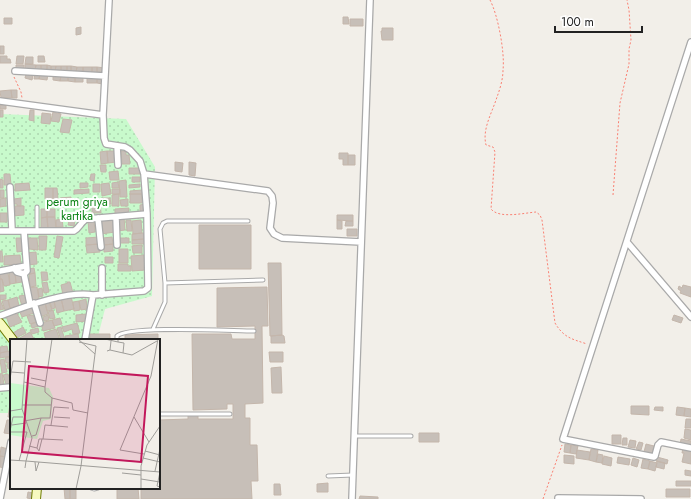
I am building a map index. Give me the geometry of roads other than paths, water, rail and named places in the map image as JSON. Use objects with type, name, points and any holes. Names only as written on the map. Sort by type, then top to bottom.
[{"type":"main road","points":[[0,323],[7,336]]},
{"type":"main road","points":[[36,499],[38,489]]},
{"type":"street","points":[[0,316],[32,304],[75,294],[93,296],[102,294],[132,293],[147,290],[147,214],[144,174],[140,161],[125,147],[108,144],[105,142],[102,115],[109,0]]},
{"type":"street","points":[[352,499],[370,0]]},
{"type":"street","points":[[691,42],[563,439],[654,457],[660,442],[691,448]]},
{"type":"street","points":[[15,71],[105,76]]},
{"type":"street","points":[[0,101],[102,115]]},
{"type":"street","points":[[117,146],[118,165]]},
{"type":"street","points":[[144,174],[268,191],[272,196],[273,203],[270,228],[274,234],[282,238],[361,242]]},
{"type":"street","points":[[10,187],[12,230]]},
{"type":"street","points":[[0,230],[74,231],[87,218],[147,214]]},
{"type":"street","points":[[116,217],[117,245]]},
{"type":"street","points":[[98,218],[101,247]]},
{"type":"street","points":[[24,230],[27,271],[24,274],[32,304],[40,322]]},
{"type":"street","points":[[627,242],[691,317]]},
{"type":"street","points":[[0,271],[26,266]]},
{"type":"street","points":[[14,268],[17,272],[24,274]]},
{"type":"street","points":[[102,268],[102,294]]},
{"type":"street","points":[[85,339],[93,296]]},
{"type":"street","points":[[0,388],[10,387]]},
{"type":"street","points":[[0,499],[10,447]]},
{"type":"street","points":[[558,498],[641,499]]},
{"type":"lane","points":[[37,231],[38,208]]},
{"type":"lane","points":[[153,329],[165,302],[165,283],[160,229],[163,223],[167,221],[248,221]]},
{"type":"lane","points":[[165,283],[263,280]]},
{"type":"lane","points":[[117,339],[117,336],[122,333],[153,329],[254,331]]},
{"type":"lane","points":[[160,414],[230,414]]},
{"type":"lane","points":[[355,436],[411,436]]},
{"type":"lane","points":[[328,476],[353,475]]},
{"type":"park label","name":"perum griya kartika","points":[[77,209]]}]
